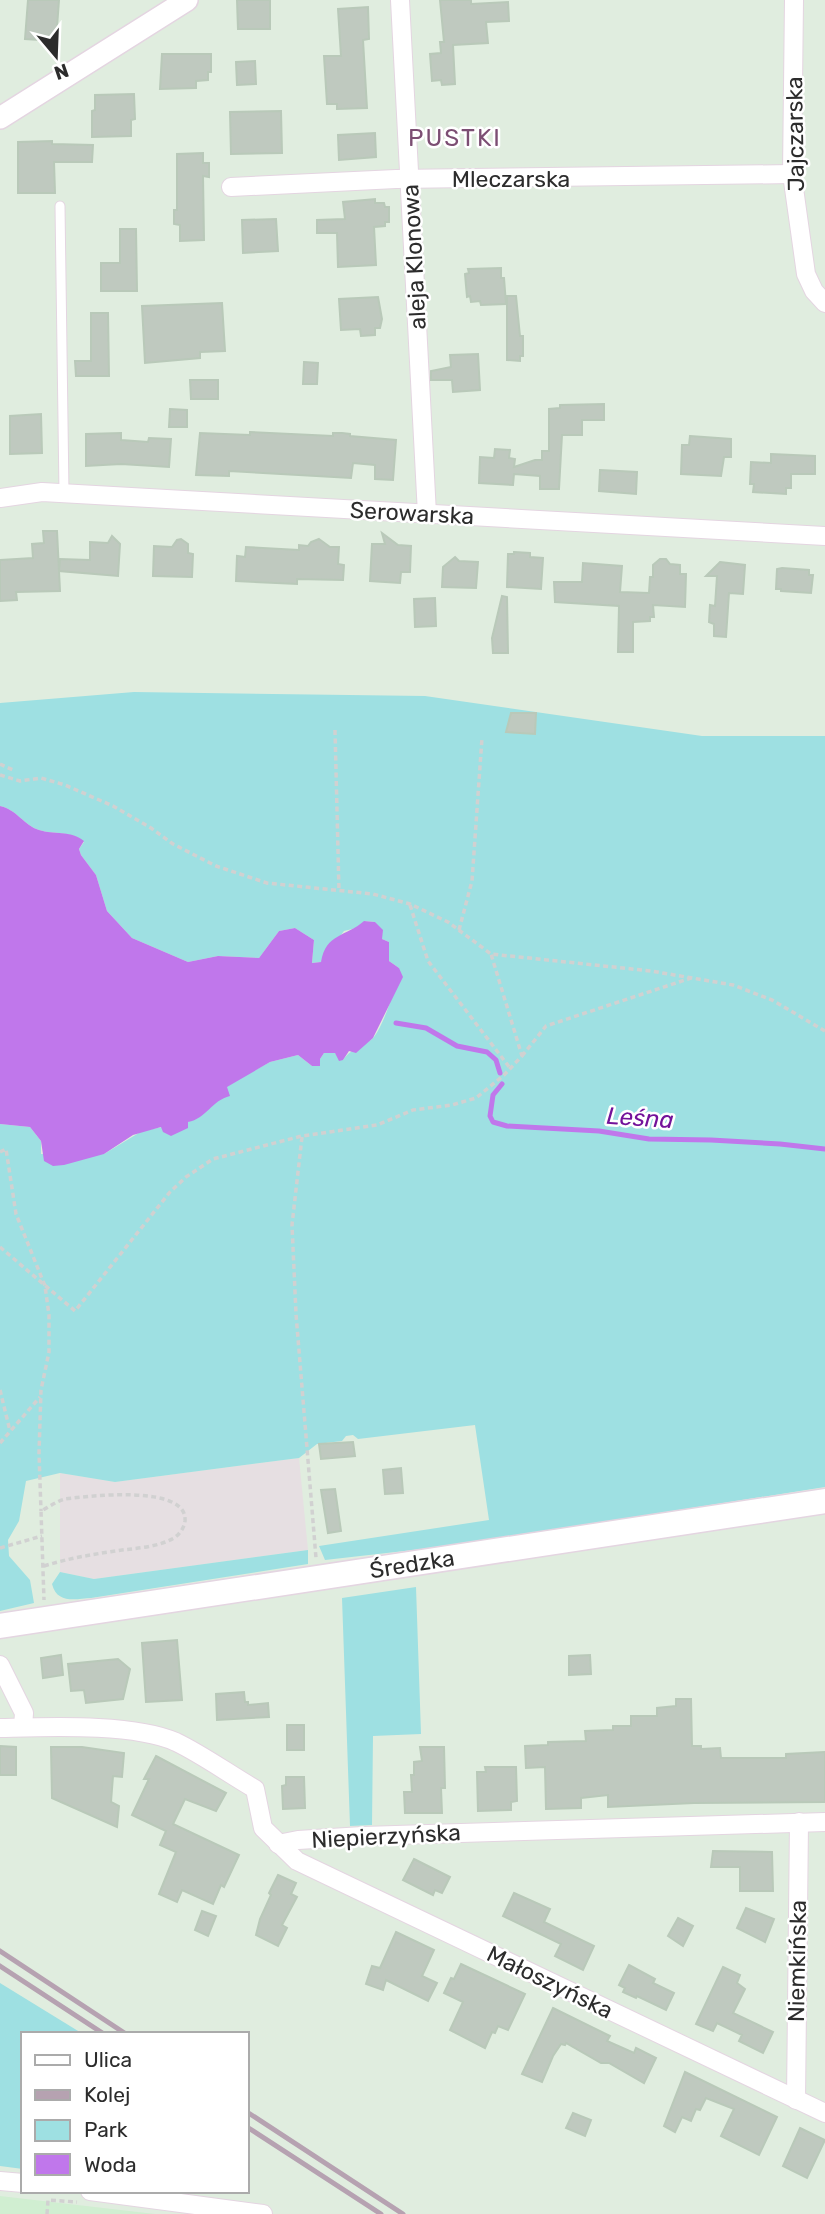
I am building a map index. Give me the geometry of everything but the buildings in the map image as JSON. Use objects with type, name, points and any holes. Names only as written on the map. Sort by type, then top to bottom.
[{"type":"main road","name":"Średzka","points":[[0,1626],[825,1501]]},
{"type":"street","points":[[0,118],[187,0]]},
{"type":"street","name":"aleja Klonowa","points":[[400,0],[427,514]]},
{"type":"street","name":"Jajczarska","points":[[794,0],[792,174],[806,274],[814,291],[825,303]]},
{"type":"street","name":"Mleczarska","points":[[231,187],[410,180],[792,174]]},
{"type":"street","name":"Serowarska","points":[[0,499],[42,492],[825,536]]},
{"type":"street","points":[[0,1665],[24,1713],[23,1727]]},
{"type":"street","name":"Niepierzyńska","points":[[0,1728],[131,1732],[175,1742],[255,1789],[262,1828],[278,1844],[298,1840],[363,1836],[825,1822]]},
{"type":"street","name":"Niemkińska","points":[[796,2100],[799,1822]]},
{"type":"street","name":"Małoszyńska","points":[[278,1844],[297,1861],[825,2113]]},
{"type":"street","points":[[0,2181],[21,2183]]},
{"type":"street","points":[[105,2193],[263,2214]]},
{"type":"lane","points":[[60,205],[64,493]]},
{"type":"path","points":[[335,730],[339,891]]},
{"type":"path","points":[[459,930],[472,881],[482,738]]},
{"type":"path","points":[[2,765],[11,778]]},
{"type":"path","points":[[2,765],[15,771]]},
{"type":"path","points":[[0,775],[20,781],[41,778],[65,785],[113,806],[173,844],[216,866],[267,883],[373,894],[410,904],[449,922],[491,954],[651,971],[733,985],[772,1000],[825,1031]]},
{"type":"path","points":[[410,904],[428,961],[510,1068]]},
{"type":"path","points":[[491,954],[522,1056]]},
{"type":"path","points":[[0,1247],[75,1311],[170,1192],[186,1177],[213,1159],[302,1136],[377,1125],[413,1110],[452,1105],[476,1098],[504,1075],[546,1026],[692,978]]},
{"type":"path","points":[[302,1136],[292,1225],[296,1314],[317,1578]]},
{"type":"path","points":[[0,1152],[6,1149],[16,1214],[45,1286],[49,1315],[49,1352],[41,1396],[38,1453],[47,1619]]},
{"type":"path","points":[[0,1390],[10,1431]]},
{"type":"path","points":[[0,1443],[41,1396]]},
{"type":"path","points":[[41,1511],[62,1500],[138,1494],[171,1500],[182,1508],[186,1517],[184,1528],[175,1537],[153,1545],[80,1556],[44,1566]]},
{"type":"path","points":[[0,1548],[42,1536]]},
{"type":"path","points":[[47,2214],[48,2200]]},
{"type":"shaded area","points":[[299,1458],[308,1550],[94,1579],[60,1572],[60,1473],[115,1482]]},
{"type":"shaded area","points":[[0,2196],[155,2214],[0,2214]]},
{"type":"green space","points":[[134,692],[425,696],[702,736],[825,736],[825,1487],[457,1545],[325,1560],[319,1546],[489,1520],[475,1425],[358,1439],[353,1435],[346,1436],[342,1441],[317,1444],[299,1458],[115,1482],[60,1473],[26,1481],[19,1521],[8,1540],[9,1556],[30,1580],[34,1603],[0,1611],[0,1124],[30,1127],[41,1141],[41,1154],[104,1154],[142,1131],[188,1122],[222,1098],[226,1087],[270,1062],[298,1055],[312,1066],[320,1065],[324,1053],[335,1053],[343,1060],[371,1040],[386,1014],[399,968],[389,961],[389,942],[382,939],[375,922],[365,921],[356,928],[344,931],[321,962],[312,963],[314,940],[295,928],[279,931],[259,958],[218,956],[188,962],[132,938],[107,911],[96,875],[79,849],[84,842],[73,836],[34,828],[11,810],[0,806],[0,703]]},
{"type":"green space","points":[[308,1550],[308,1564],[91,1598],[67,1599],[58,1595],[52,1584],[60,1572],[94,1579]]},
{"type":"green space","points":[[416,1587],[421,1734],[373,1736],[372,1825],[350,1826],[342,1598]]},
{"type":"green space","points":[[0,1983],[80,2032],[21,2032],[21,2169],[0,2166]]},
{"type":"water","points":[[0,806],[11,810],[34,828],[73,835],[84,841],[79,849],[96,875],[107,911],[132,938],[188,962],[218,956],[259,958],[279,931],[295,928],[314,940],[312,963],[321,962],[327,946],[332,941],[364,921],[375,922],[383,930],[382,939],[389,942],[389,961],[399,968],[403,977],[373,1038],[356,1053],[349,1051],[343,1060],[339,1061],[335,1053],[324,1053],[320,1066],[312,1066],[298,1055],[270,1062],[227,1087],[230,1096],[188,1122],[188,1128],[171,1136],[163,1132],[161,1127],[133,1135],[104,1154],[64,1165],[53,1166],[44,1161],[41,1141],[30,1127],[0,1124]]},
{"type":"waterway","name":"Leśna","points":[[396,1023],[426,1028],[457,1046],[487,1052],[496,1060],[500,1073]]},
{"type":"waterway","name":"Leśna","points":[[502,1084],[493,1095],[490,1116],[493,1122],[507,1126],[599,1131],[649,1139],[711,1140],[825,1149]]},
{"type":"railway","points":[[0,1951],[123,2032]]},
{"type":"railway","points":[[0,1966],[101,2032]]},
{"type":"railway","points":[[248,2113],[403,2214]]},
{"type":"railway","points":[[248,2128],[381,2214]]},
{"type":"district","name":"PUSTKI","points":[[455,138]]}]
